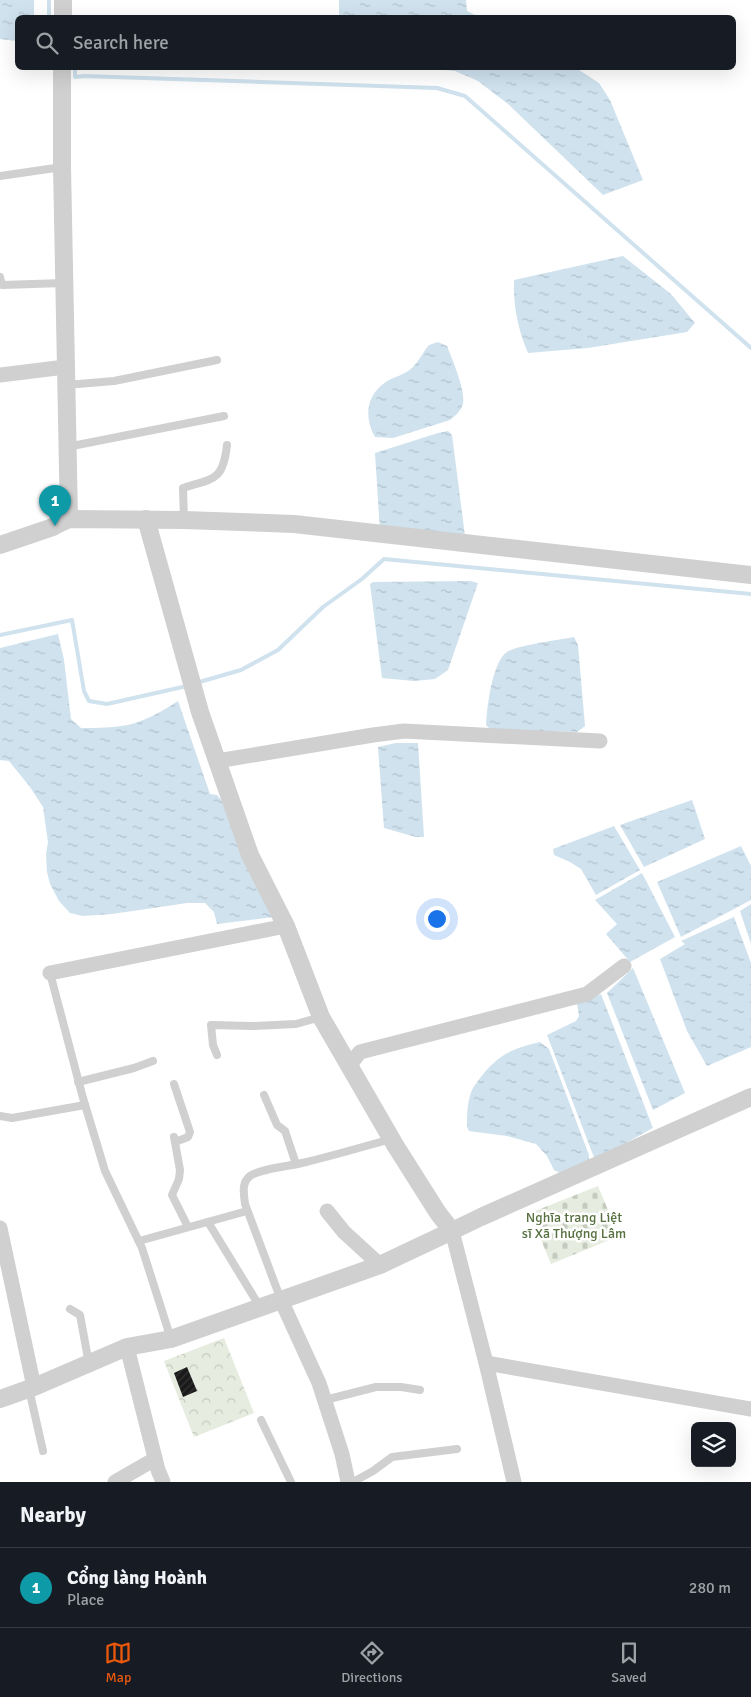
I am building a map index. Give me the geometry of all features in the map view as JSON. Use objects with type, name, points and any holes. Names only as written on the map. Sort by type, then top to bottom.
[{"type":"street","points":[[63,0],[63,15]]},
{"type":"street","points":[[59,524],[67,447],[62,70]]},
{"type":"street","points":[[0,375],[65,367]]},
{"type":"street","points":[[146,519],[194,693],[250,855],[286,926],[321,1017],[391,1139],[438,1213],[452,1231],[514,1482]]},
{"type":"street","points":[[0,545],[59,524],[146,519],[294,524],[751,575]]},
{"type":"street","points":[[217,761],[404,731],[600,741]]},
{"type":"street","points":[[50,973],[286,926]]},
{"type":"street","points":[[349,1066],[360,1052],[588,994],[624,966]]},
{"type":"street","points":[[0,1399],[32,1388],[127,1347],[171,1339],[380,1265],[480,1217],[751,1097]]},
{"type":"street","points":[[327,1211],[344,1232],[380,1265]]},
{"type":"street","points":[[0,1228],[5,1273],[32,1388]]},
{"type":"street","points":[[281,1300],[319,1383],[342,1454],[348,1482]]},
{"type":"street","points":[[127,1347],[162,1482]]},
{"type":"street","points":[[486,1363],[751,1409]]},
{"type":"street","points":[[115,1482],[155,1459]]},
{"type":"lane","points":[[0,176],[62,167]]},
{"type":"lane","points":[[0,277],[2,285],[64,283]]},
{"type":"lane","points":[[66,385],[114,380],[217,360]]},
{"type":"lane","points":[[67,447],[224,416]]},
{"type":"lane","points":[[184,520],[183,488],[212,479],[220,474],[226,458],[227,445]]},
{"type":"lane","points":[[50,973],[78,1082],[105,1171],[139,1241],[171,1339]]},
{"type":"lane","points":[[217,1055],[213,1045],[211,1025],[296,1024],[321,1017]]},
{"type":"lane","points":[[78,1082],[134,1068],[153,1061]]},
{"type":"lane","points":[[174,1084],[190,1132],[188,1137],[175,1139],[180,1170],[179,1179],[172,1195],[188,1227]]},
{"type":"lane","points":[[264,1095],[277,1125],[285,1131],[296,1164]]},
{"type":"lane","points":[[0,1116],[12,1118],[85,1105]]},
{"type":"lane","points":[[281,1300],[247,1211],[243,1188],[245,1180],[251,1174],[391,1139]]},
{"type":"lane","points":[[139,1241],[247,1211]]},
{"type":"lane","points":[[208,1222],[260,1307]]},
{"type":"lane","points":[[70,1309],[80,1315],[88,1364]]},
{"type":"lane","points":[[32,1388],[43,1451]]},
{"type":"lane","points":[[325,1400],[376,1388],[420,1390]]},
{"type":"lane","points":[[261,1420],[291,1482]]},
{"type":"lane","points":[[353,1482],[373,1471],[392,1457],[457,1449]]},
{"type":"green space","name":"Nghĩa trang Liệt sĩ Xã Thượng Lâm","points":[[598,1186],[619,1236],[551,1264],[530,1213]]},
{"type":"green space","points":[[224,1338],[254,1413],[194,1437],[164,1361]]},
{"type":"water","points":[[0,0],[34,0],[34,15],[15,15],[15,41],[0,39]]},
{"type":"water","points":[[339,0],[466,0],[467,11],[475,15],[339,15]]},
{"type":"water","points":[[445,70],[579,70],[599,83],[610,100],[643,180],[603,195],[508,104],[478,81],[455,71]]},
{"type":"water","points":[[623,256],[671,294],[695,323],[687,332],[588,348],[528,353],[517,317],[514,299],[514,280]]},
{"type":"water","points":[[438,342],[447,346],[458,375],[463,398],[461,409],[450,420],[393,438],[375,437],[368,414],[374,393],[392,378],[410,370],[429,345]]},
{"type":"water","points":[[448,431],[452,435],[465,536],[380,531],[375,453]]},
{"type":"water","points":[[470,581],[478,583],[448,670],[435,679],[414,681],[382,678],[370,584],[373,582]]},
{"type":"water","points":[[58,634],[64,660],[71,719],[81,728],[113,727],[132,724],[162,711],[178,701],[210,794],[217,795],[223,802],[274,917],[217,924],[214,912],[205,903],[187,903],[112,914],[83,916],[70,913],[59,901],[50,884],[47,872],[46,854],[48,842],[43,807],[9,761],[0,760],[0,648]]},
{"type":"water","points":[[574,637],[578,645],[585,726],[577,732],[491,730],[486,725],[489,697],[494,675],[502,657],[512,649]]},
{"type":"water","points":[[396,743],[418,743],[424,837],[416,837],[384,828],[378,747]]},
{"type":"water","points":[[692,800],[705,839],[644,867],[620,825]]},
{"type":"water","points":[[614,826],[640,870],[596,895],[581,869],[554,855],[553,849]]},
{"type":"water","points":[[741,846],[751,866],[751,900],[681,937],[657,882]]},
{"type":"water","points":[[642,873],[675,937],[630,962],[606,934],[617,924],[595,900]]},
{"type":"water","points":[[751,904],[751,944],[740,911]]},
{"type":"water","points":[[734,917],[751,963],[751,1047],[707,1066],[687,1031],[660,959],[685,944],[681,941]]},
{"type":"water","points":[[633,968],[685,1093],[653,1110],[607,993]]},
{"type":"water","points":[[601,994],[653,1128],[595,1160],[547,1035],[576,1021],[579,1016],[577,1004]]},
{"type":"water","points":[[540,1042],[549,1049],[589,1155],[589,1164],[564,1175],[554,1170],[547,1156],[536,1144],[507,1136],[469,1131],[467,1127],[471,1093],[490,1066],[509,1052]]},
{"type":"building","points":[[187,1367],[197,1391],[183,1397],[174,1373]]},
{"type":"waterway","points":[[49,0],[49,15]]},
{"type":"waterway","points":[[75,70],[75,77],[437,88],[465,96],[751,348]]},
{"type":"waterway","points":[[196,683],[241,670],[278,650],[323,607],[362,579],[384,559],[751,594]]},
{"type":"waterway","points":[[0,635],[72,620],[84,691],[89,701],[107,704],[187,686]]},
{"type":"place","name":"Cổng làng Hoành","points":[[55,526]]}]
